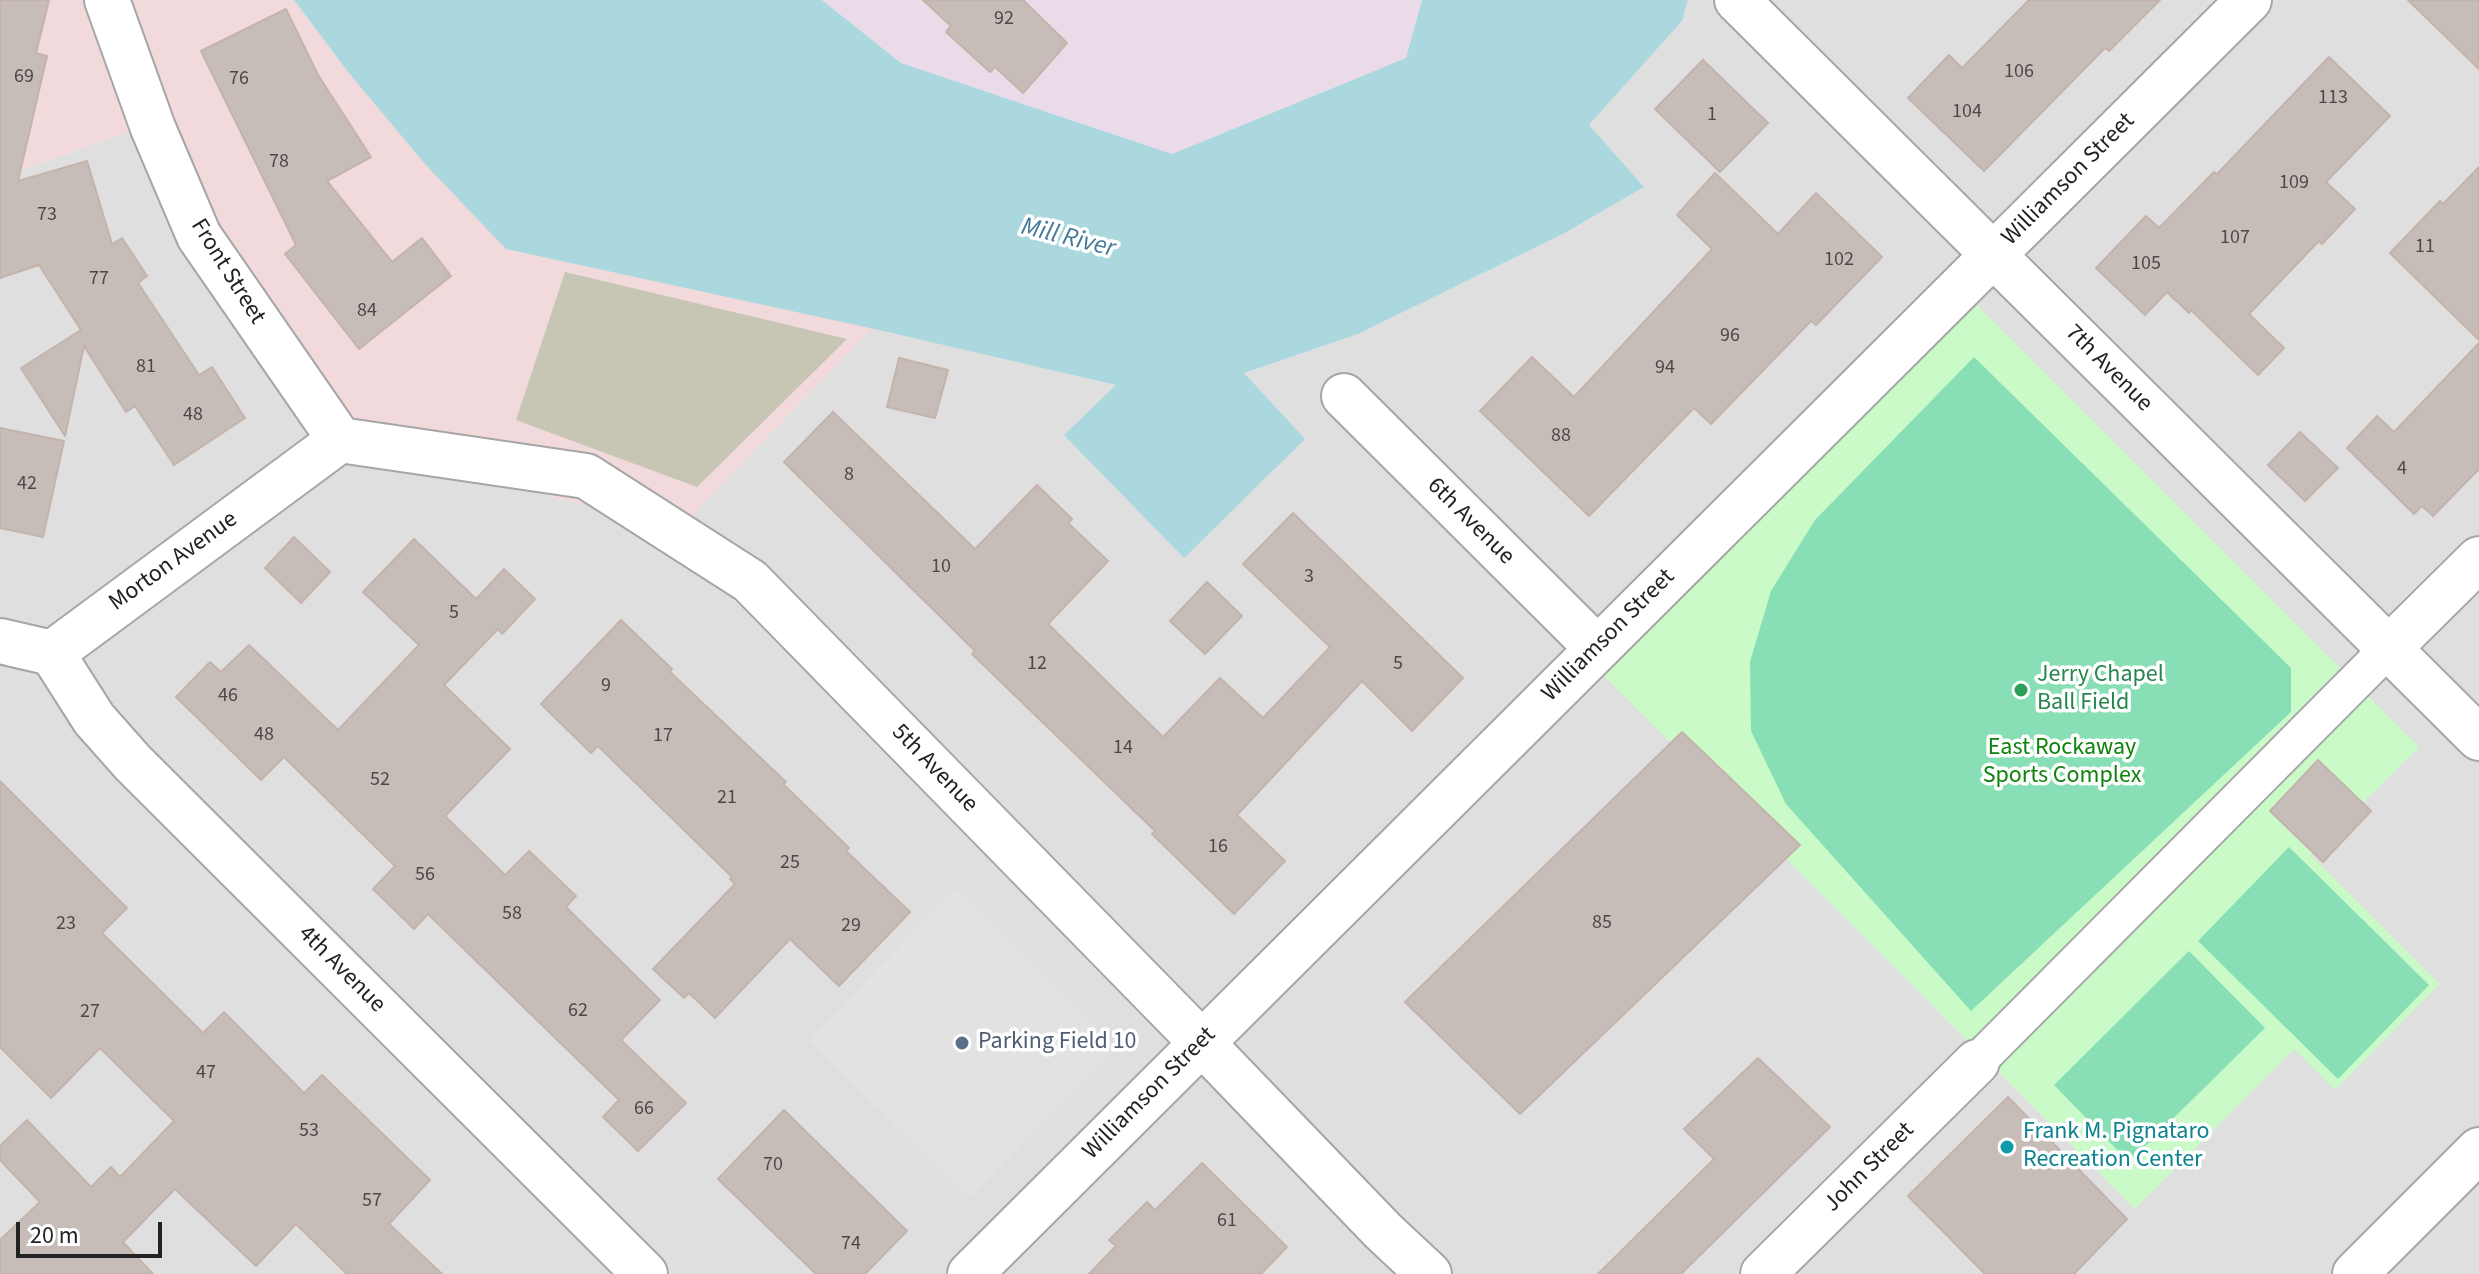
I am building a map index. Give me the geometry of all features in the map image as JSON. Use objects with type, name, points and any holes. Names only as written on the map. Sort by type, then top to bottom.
[{"type":"street","name":"Front Street","points":[[107,0],[153,128],[199,236],[340,440]]},
{"type":"street","name":"7th Avenue","points":[[1737,0],[2479,738]]},
{"type":"street","name":"Williamson Street","points":[[970,1274],[2249,0]]},
{"type":"street","name":"6th Avenue","points":[[1344,396],[1597,648]]},
{"type":"street","name":"Morton Avenue","points":[[52,653],[340,440]]},
{"type":"street","name":"5th Avenue","points":[[340,440],[586,476],[750,581],[1383,1231],[1429,1274]]},
{"type":"street","points":[[1977,1062],[2479,559]]},
{"type":"street","points":[[0,641],[52,653]]},
{"type":"street","name":"4th Avenue","points":[[52,653],[94,719],[133,763],[645,1274]]},
{"type":"street","name":"John Street","points":[[1763,1274],[1977,1062]]},
{"type":"street","points":[[2355,1274],[2479,1150]]},
{"type":"shaded area","points":[[0,0],[294,0],[348,72],[506,249],[872,328],[677,531],[391,452],[302,375],[155,123],[0,177]]},
{"type":"shaded area","points":[[822,0],[1422,0],[1406,58],[1172,154],[901,63]]},
{"type":"shaded area","points":[[1688,0],[2479,0],[2479,1274],[0,1274],[0,177],[155,123],[676,531],[872,328],[1116,385],[1243,373],[1358,334],[1563,234],[1644,187],[1588,125],[1682,21]]},
{"type":"shaded area","points":[[565,272],[847,339],[697,487],[516,420]]},
{"type":"shaded area","name":"Parking Field 10","points":[[955,889],[1117,1046],[970,1198],[808,1041]]},
{"type":"green space","name":"East Rockaway Sports Complex","points":[[1972,300],[2419,747],[2311,855],[2440,984],[2335,1090],[2294,1049],[2135,1209],[1601,673]]},
{"type":"green space","name":"Jerry Chapel Ball Field","points":[[1974,357],[2291,668],[2291,712],[1971,1011],[1786,804],[1751,731],[1750,662],[1771,591],[1815,520]]},
{"type":"green space","points":[[2289,847],[2429,985],[2338,1079],[2198,941]]},
{"type":"green space","points":[[2189,951],[2265,1028],[2129,1162],[2054,1085]]},
{"type":"water","name":"Mill River","points":[[294,0],[822,0],[901,63],[1172,154],[1406,58],[1422,0],[1688,0],[1682,21],[1589,125],[1644,187],[1563,234],[1358,334],[1244,373],[1305,439],[1184,558],[1064,435],[1116,385],[506,249],[425,164],[348,72]]},
{"type":"building","points":[[0,0],[49,0],[36,53],[47,56],[18,181],[87,161],[112,244],[122,238],[147,276],[138,283],[199,375],[212,367],[245,418],[174,465],[135,406],[126,412],[84,346],[65,436],[21,368],[81,330],[39,265],[0,278]]},
{"type":"building","points":[[923,0],[1023,0],[1067,43],[1023,93],[995,67],[990,72],[946,32],[951,26]]},
{"type":"building","points":[[2029,0],[2160,0],[2109,51],[2105,48],[1984,171],[1908,98],[1949,55],[1962,68]]},
{"type":"building","points":[[2408,0],[2479,0],[2479,69]]},
{"type":"building","points":[[286,9],[318,75],[371,157],[327,181],[392,262],[422,238],[451,276],[359,349],[285,254],[296,245],[201,51]]},
{"type":"building","points":[[2329,57],[2390,116],[2326,182],[2355,209],[2322,244],[2319,241],[2249,314],[2284,348],[2258,375],[2191,310],[2189,313],[2167,292],[2145,315],[2096,268],[2146,216],[2159,228],[2214,172],[2217,174]]},
{"type":"building","points":[[1703,60],[1768,123],[1720,172],[1655,109]]},
{"type":"building","points":[[2479,167],[2479,340],[2390,253],[2440,201],[2443,204]]},
{"type":"building","points":[[1715,173],[1778,234],[1816,193],[1882,257],[1816,325],[1811,321],[1711,424],[1694,408],[1589,516],[1480,411],[1532,357],[1574,397],[1712,249],[1677,215]]},
{"type":"building","points":[[2479,343],[2479,469],[2433,516],[2422,506],[2414,514],[2347,448],[2377,416],[2394,432]]},
{"type":"building","points":[[899,358],[948,370],[935,418],[887,407]]},
{"type":"building","points":[[833,412],[975,549],[1037,485],[1072,519],[1068,523],[1108,561],[1048,624],[1163,737],[1220,678],[1263,718],[1330,647],[1243,564],[1293,513],[1463,678],[1412,731],[1362,681],[1237,815],[1285,861],[1234,914],[1152,834],[1155,831],[972,654],[975,651],[784,462]]},
{"type":"building","points":[[0,428],[64,441],[43,537],[0,528]]},
{"type":"building","points":[[2300,432],[2338,468],[2305,501],[2268,465]]},
{"type":"building","points":[[294,537],[330,572],[301,603],[265,568]]},
{"type":"building","points":[[414,539],[476,599],[504,569],[535,599],[502,634],[498,629],[444,685],[510,749],[445,816],[505,875],[529,851],[576,896],[566,907],[660,1000],[621,1040],[686,1103],[638,1151],[603,1117],[619,1100],[428,914],[414,929],[373,889],[395,866],[284,757],[261,780],[176,697],[210,662],[221,672],[249,645],[338,730],[419,645],[363,592]]},
{"type":"building","points":[[1207,582],[1242,616],[1205,654],[1170,621]]},
{"type":"building","points":[[621,620],[672,669],[670,672],[786,782],[783,784],[849,848],[846,851],[910,912],[839,986],[790,939],[715,1018],[689,993],[684,998],[653,969],[735,884],[730,879],[732,877],[598,746],[591,753],[541,704]]},
{"type":"building","points":[[1682,732],[1800,845],[1520,1114],[1405,1002]]},
{"type":"building","points":[[2318,760],[2371,811],[2323,862],[2270,811]]},
{"type":"building","points":[[0,781],[127,908],[102,933],[203,1033],[224,1012],[304,1093],[322,1075],[430,1180],[389,1224],[442,1274],[347,1274],[296,1224],[256,1266],[175,1189],[123,1242],[153,1274],[0,1274],[0,1240],[40,1202],[0,1160],[0,1146],[27,1120],[91,1187],[111,1167],[120,1177],[174,1121],[100,1048],[51,1098],[0,1047]]},
{"type":"building","points":[[1758,1058],[1830,1127],[1681,1274],[1598,1274],[1714,1159],[1684,1129]]},
{"type":"building","name":"Frank M. Pignataro Recreation Center","points":[[2008,1097],[2127,1219],[2074,1274],[1985,1274],[1908,1196]]},
{"type":"building","points":[[784,1110],[907,1231],[865,1274],[816,1274],[718,1179]]},
{"type":"building","points":[[1202,1163],[1287,1247],[1261,1274],[1089,1274],[1116,1246],[1109,1240],[1147,1202],[1155,1210]]},
{"type":"place","name":"Jerry Chapel Ball Field","points":[[2021,690]]},
{"type":"place","name":"Parking Field 10","points":[[962,1043]]},
{"type":"place","name":"Frank M. Pignataro Recreation Center","points":[[2007,1147]]}]
